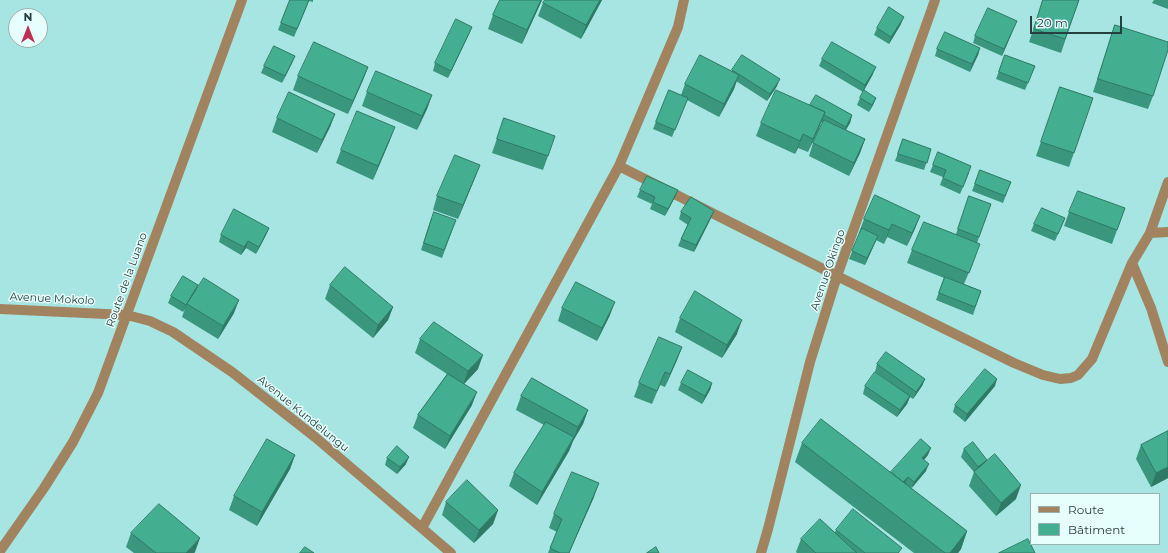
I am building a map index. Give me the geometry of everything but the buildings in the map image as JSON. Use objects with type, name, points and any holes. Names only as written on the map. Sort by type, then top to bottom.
[{"type":"street","name":"Route de la Luano","points":[[0,551],[44,488],[73,442],[98,393],[242,0]]},
{"type":"street","points":[[422,528],[619,166],[678,27],[684,0]]},
{"type":"street","name":"Avenue Okingo","points":[[761,553],[810,362],[837,276],[935,0]]},
{"type":"street","points":[[619,166],[1014,363],[1044,375],[1060,379],[1071,378],[1078,375],[1092,359],[1132,263],[1150,233],[1168,182]]},
{"type":"street","points":[[1150,233],[1168,232]]},
{"type":"street","points":[[1132,263],[1151,308],[1168,362]]},
{"type":"street","name":"Avenue Mokolo","points":[[0,308],[127,315]]},
{"type":"street","name":"Avenue Kundelungu","points":[[127,315],[150,321],[173,332],[232,372],[315,437],[451,553]]}]
